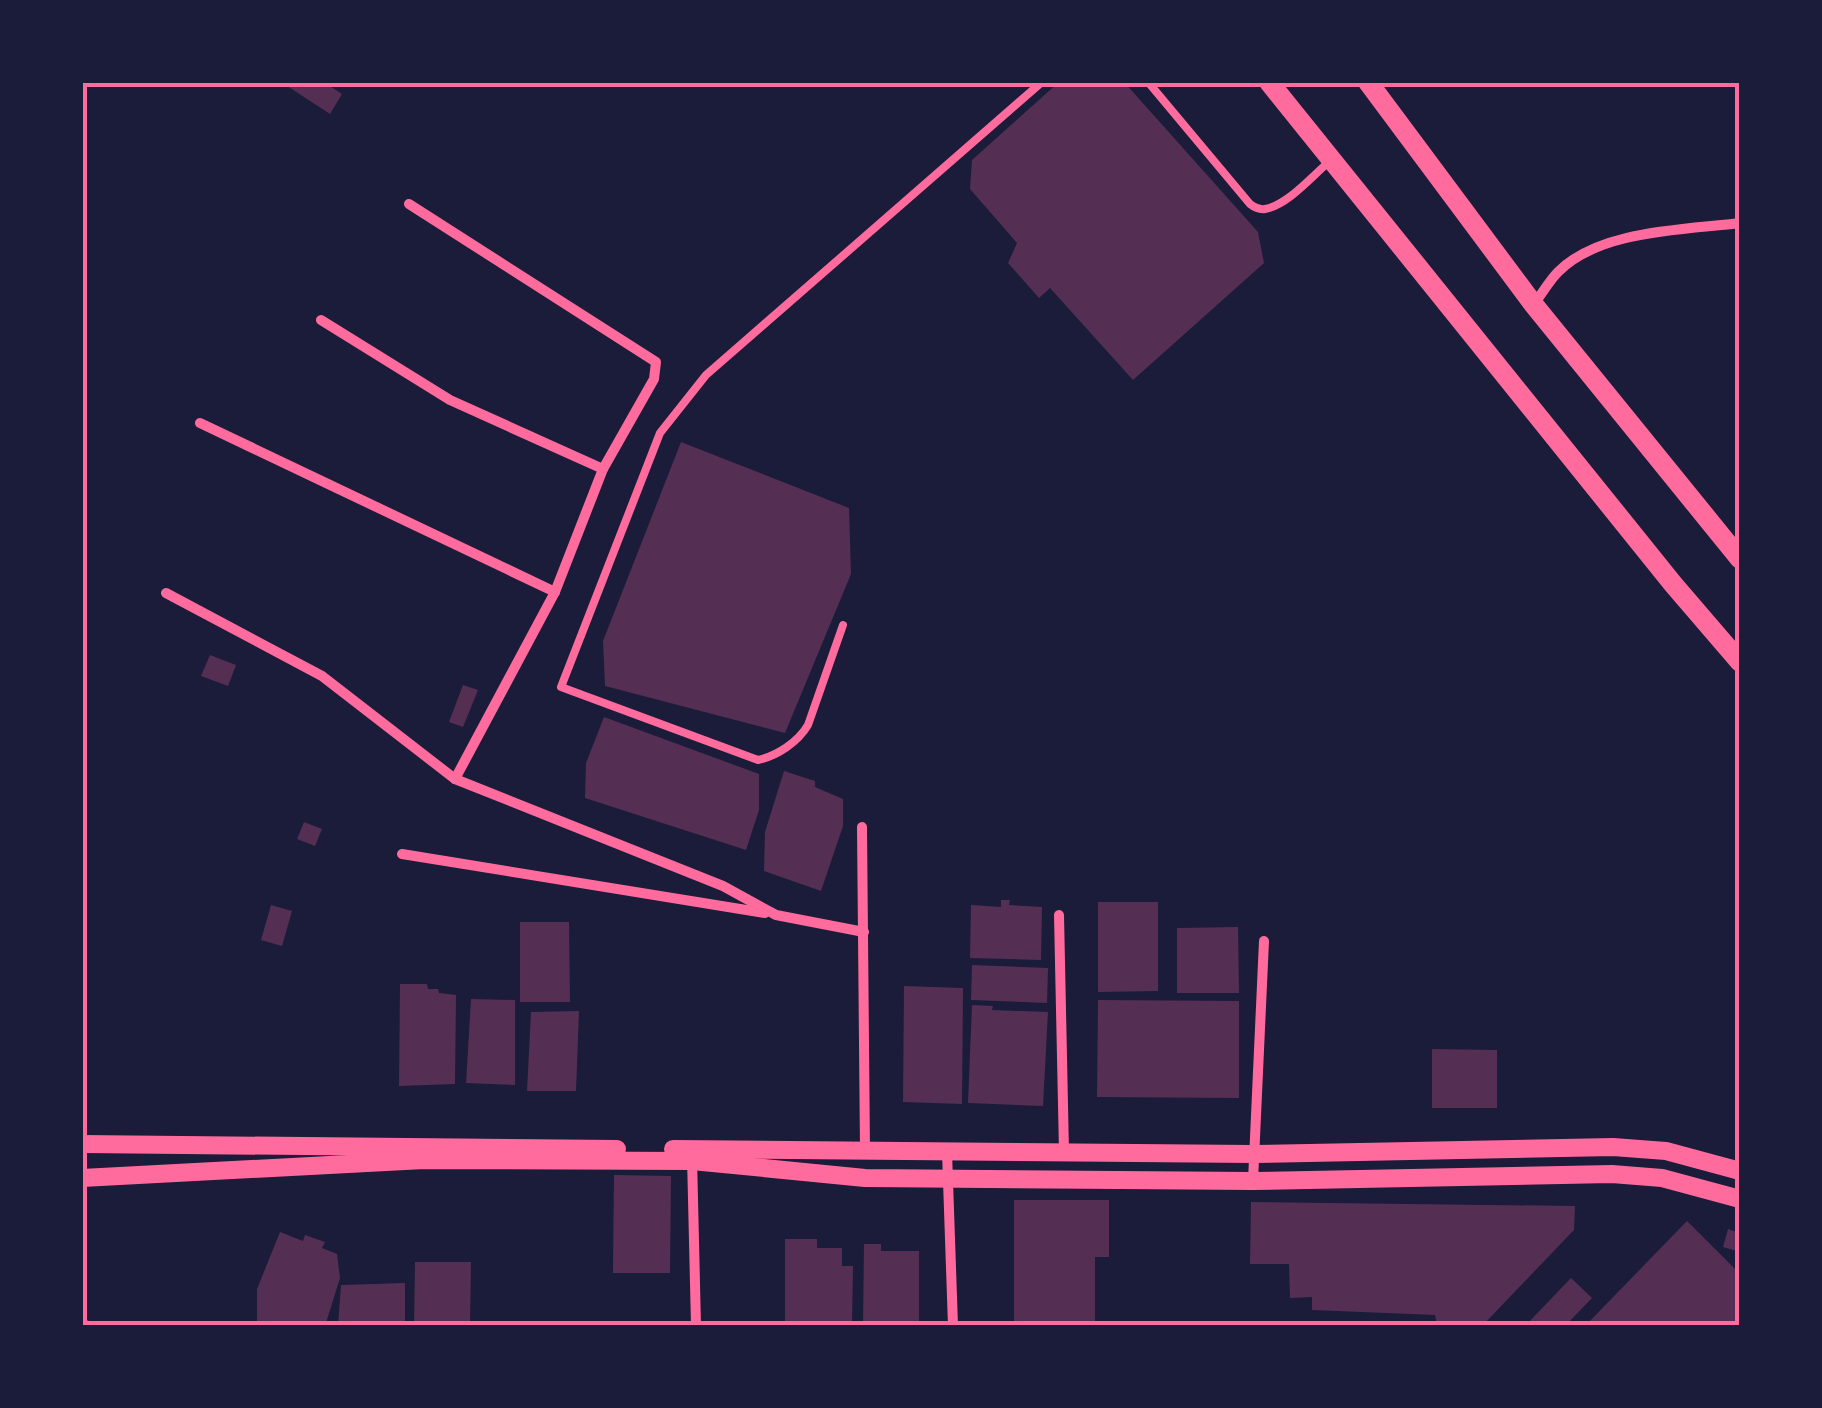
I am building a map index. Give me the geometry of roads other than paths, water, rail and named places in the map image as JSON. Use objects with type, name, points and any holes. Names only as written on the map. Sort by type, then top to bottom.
[{"type":"main road","points":[[1269,82],[1740,662]]},
{"type":"main road","points":[[1368,82],[1534,305],[1740,559]]},
{"type":"street","points":[[409,204],[656,362],[654,379],[603,469],[555,592],[455,779]]},
{"type":"street","points":[[1534,305],[1558,271],[1592,248],[1622,238],[1740,223]]},
{"type":"street","points":[[321,320],[450,400],[603,469]]},
{"type":"street","points":[[200,424],[555,592]]},
{"type":"street","points":[[166,594],[322,676],[455,779],[723,886],[776,915]]},
{"type":"street","points":[[862,827],[865,1151]]},
{"type":"street","points":[[402,854],[864,932]]},
{"type":"street","points":[[1059,915],[1064,1152]]},
{"type":"street","points":[[1253,1181],[1264,940]]},
{"type":"street","points":[[82,1144],[692,1155],[865,1178],[1253,1181],[1612,1174],[1662,1178],[1740,1199]]},
{"type":"street","points":[[82,1178],[424,1160],[865,1151],[1253,1154],[1613,1147],[1666,1151],[1740,1170]]},
{"type":"street","points":[[947,1152],[953,1326]]},
{"type":"street","points":[[692,1155],[696,1326]]},
{"type":"lane","points":[[844,625],[802,736],[769,758],[758,760],[560,688],[660,433],[706,375],[1042,82]]},
{"type":"lane","points":[[1148,82],[1258,209],[1283,200],[1330,160]]}]
